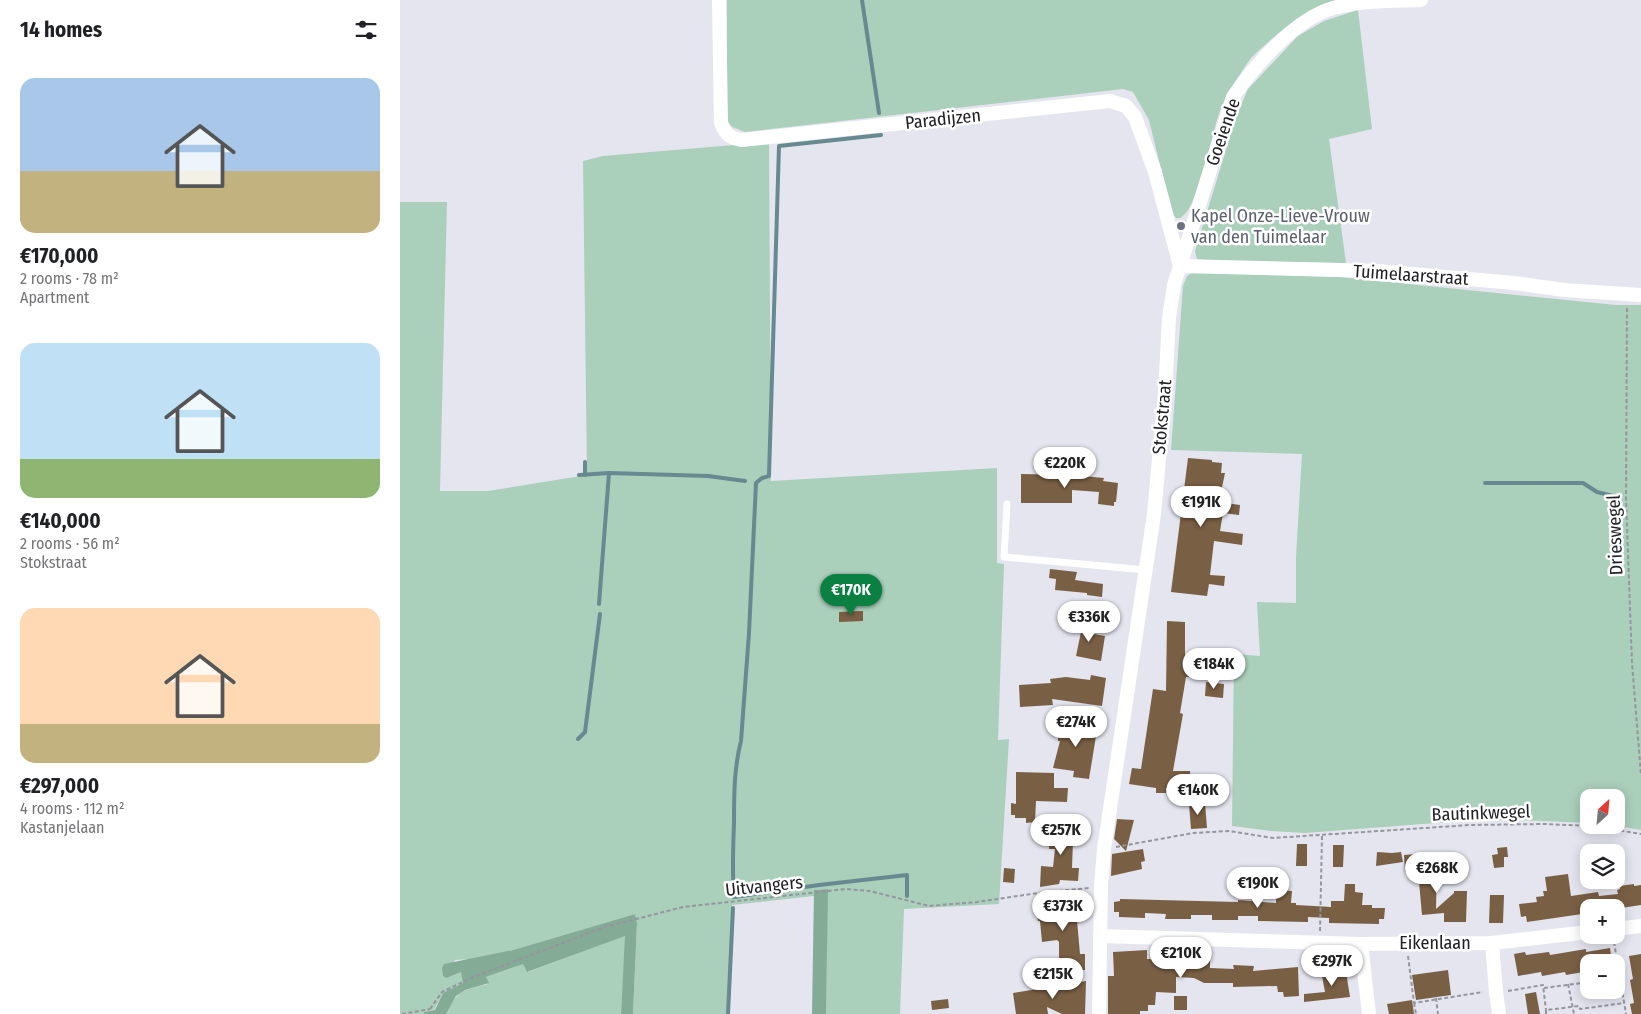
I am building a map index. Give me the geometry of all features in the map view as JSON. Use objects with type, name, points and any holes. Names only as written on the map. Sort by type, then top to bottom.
[{"type":"street","name":"Paradijzen","points":[[718,0],[721,123],[725,132],[731,138],[742,140],[1110,101],[1126,106],[1135,117],[1155,172],[1180,266]]},
{"type":"street","name":"Goeiende","points":[[1180,266],[1233,97],[1247,76],[1269,52],[1306,22],[1327,10],[1361,2],[1421,0]]},
{"type":"street","name":"Tuimelaarstraat","points":[[1180,266],[1378,271],[1514,283],[1564,290],[1634,295]]},
{"type":"street","name":"Stokstraat","points":[[1099,1014],[1101,886],[1104,849],[1154,514],[1165,394],[1169,318],[1174,285],[1180,266]]},
{"type":"street","points":[[1625,928],[1641,926]]},
{"type":"street","name":"Eikenlaan","points":[[1100,936],[1320,941],[1361,944],[1492,942],[1580,933]]},
{"type":"street","points":[[1492,942],[1499,1014]]},
{"type":"street","points":[[1361,944],[1369,1014]]},
{"type":"lane","points":[[1007,504],[1004,557],[1146,570]]},
{"type":"path","name":"Drieswegel","points":[[1634,295],[1626,499],[1632,663],[1641,775]]},
{"type":"path","name":"Bautinkwegel","points":[[1104,849],[1193,834],[1229,832],[1273,838],[1470,825],[1544,824],[1593,826],[1641,834]]},
{"type":"path","points":[[1320,941],[1322,836]]},
{"type":"path","name":"Uitvangers","points":[[430,1009],[442,992],[471,978],[606,927],[683,907],[846,889],[870,891],[929,906],[977,902],[1101,886]]},
{"type":"path","points":[[1406,943],[1416,1014]]},
{"type":"path","points":[[1414,1002],[1542,985],[1543,988],[1580,983]]},
{"type":"path","points":[[1568,984],[1574,1014]]},
{"type":"path","points":[[1543,988],[1546,1014]]},
{"type":"path","points":[[1436,998],[1437,1014]]},
{"type":"path","points":[[1623,999],[1626,1014]]},
{"type":"path","points":[[1546,1010],[1572,1006],[1579,1006],[1580,1009],[1624,1003]]},
{"type":"path","points":[[402,1014],[430,1009],[430,1014]]},
{"type":"green space","points":[[727,0],[1336,0],[1302,16],[1270,40],[1249,61],[1231,88],[1222,106],[1194,199],[1187,211],[1180,218],[1176,218],[1172,214],[1149,120],[1133,92],[1123,89],[745,132],[732,127],[727,121]]},
{"type":"green space","points":[[1358,10],[1372,129],[1329,139],[1346,263],[1211,261],[1197,259],[1195,251],[1237,114],[1248,89],[1298,36],[1324,21]]},
{"type":"green space","points":[[769,142],[771,481],[997,468],[997,563],[1004,564],[998,740],[1009,739],[999,904],[904,909],[900,1014],[826,1014],[827,889],[814,890],[814,896],[732,905],[727,1014],[633,1014],[637,923],[635,914],[513,950],[471,959],[455,960],[447,978],[461,972],[464,983],[443,993],[434,1010],[424,1012],[424,1014],[400,1014],[400,202],[447,202],[440,491],[488,491],[587,475],[583,161],[603,156]]},
{"type":"green space","points":[[1193,272],[1339,277],[1616,305],[1641,305],[1641,830],[1625,827],[1625,789],[1580,789],[1580,823],[1518,820],[1462,821],[1305,833],[1232,826],[1234,654],[1260,656],[1257,602],[1296,603],[1296,557],[1302,454],[1171,450],[1183,286],[1187,276]]},
{"type":"green space","points":[[828,889],[826,1014],[812,1014],[814,890]]},
{"type":"green space","points":[[635,914],[637,923],[633,1014],[621,1014],[625,936],[527,972],[523,964],[486,977],[489,983],[465,990],[456,996],[446,1014],[424,1014],[424,1012],[435,1010],[443,993],[463,983],[461,972],[447,978],[443,976],[442,968],[444,964],[513,950]]},
{"type":"green space","points":[[626,935],[621,1014],[446,1014],[454,1000],[462,992],[488,984],[486,977],[523,964],[528,972]]},
{"type":"building","points":[[1188,458],[1212,460],[1212,462],[1222,463],[1221,473],[1225,473],[1219,502],[1240,505],[1239,515],[1223,513],[1220,531],[1243,534],[1242,545],[1214,541],[1210,575],[1225,576],[1224,586],[1209,584],[1207,596],[1171,592]]},
{"type":"building","points":[[1021,474],[1104,478],[1103,481],[1118,483],[1116,502],[1114,502],[1114,506],[1098,504],[1099,492],[1072,490],[1072,503],[1021,503]]},
{"type":"building","points":[[1050,569],[1077,572],[1075,580],[1103,584],[1102,597],[1087,595],[1087,593],[1055,590],[1056,579],[1049,578]]},
{"type":"building","points":[[863,611],[863,621],[839,622],[839,612]]},
{"type":"building","points":[[1167,621],[1185,622],[1185,660],[1191,659],[1191,677],[1186,677],[1180,713],[1183,714],[1173,771],[1190,771],[1191,787],[1166,788],[1166,793],[1156,793],[1156,788],[1129,784],[1132,768],[1141,769],[1153,689],[1166,691]]},
{"type":"building","points":[[1074,622],[1089,624],[1088,633],[1105,636],[1101,661],[1076,656],[1081,632],[1072,631]]},
{"type":"building","points":[[1091,675],[1106,678],[1102,706],[1052,699],[1053,705],[1020,707],[1019,685],[1051,683],[1050,679],[1066,677],[1090,680]]},
{"type":"building","points":[[1206,682],[1224,684],[1223,698],[1205,696]]},
{"type":"building","points":[[1082,721],[1082,726],[1095,726],[1096,736],[1089,779],[1073,777],[1074,771],[1053,768],[1060,741],[1058,741],[1058,723]]},
{"type":"building","points":[[1016,772],[1054,773],[1054,788],[1068,788],[1067,802],[1036,801],[1035,822],[1026,823],[1026,818],[1015,818],[1015,815],[1011,815],[1011,803],[1016,804]]},
{"type":"building","points":[[1205,803],[1207,828],[1191,829],[1189,804]]},
{"type":"building","points":[[1117,819],[1134,820],[1126,851],[1114,839]]},
{"type":"building","points":[[1050,826],[1081,828],[1081,840],[1073,840],[1072,868],[1079,868],[1078,881],[1060,880],[1059,884],[1040,887],[1041,866],[1053,867],[1055,849],[1049,849]]},
{"type":"building","points":[[1297,844],[1307,844],[1307,866],[1296,866]]},
{"type":"building","points":[[1333,845],[1344,845],[1343,867],[1333,867]]},
{"type":"building","points":[[1507,847],[1508,857],[1504,857],[1504,867],[1494,868],[1492,855],[1498,854],[1497,848]]},
{"type":"building","points":[[1143,849],[1145,861],[1141,862],[1142,869],[1111,876],[1112,854]]},
{"type":"building","points":[[1377,852],[1401,852],[1403,862],[1376,866]]},
{"type":"building","points":[[1417,854],[1419,870],[1437,869],[1436,909],[1454,891],[1467,891],[1466,922],[1444,922],[1444,913],[1422,915],[1418,871],[1405,872],[1404,855]]},
{"type":"building","points":[[1004,868],[1015,869],[1014,883],[1003,882]]},
{"type":"building","points":[[1568,874],[1571,896],[1598,892],[1599,896],[1618,894],[1617,890],[1625,889],[1625,885],[1641,885],[1641,905],[1625,907],[1625,899],[1580,899],[1580,914],[1527,922],[1526,916],[1521,917],[1519,904],[1537,902],[1536,897],[1544,896],[1543,891],[1547,891],[1545,877]]},
{"type":"building","points":[[1345,884],[1355,884],[1355,892],[1363,893],[1362,905],[1372,905],[1372,908],[1385,908],[1384,919],[1379,919],[1379,924],[1329,923],[1329,918],[1308,917],[1308,922],[1258,921],[1258,916],[1238,916],[1238,920],[1212,920],[1212,915],[1191,915],[1191,919],[1165,919],[1166,914],[1145,913],[1145,918],[1119,917],[1119,912],[1114,912],[1114,902],[1120,901],[1120,899],[1238,902],[1238,900],[1276,903],[1276,890],[1292,891],[1291,903],[1296,903],[1296,905],[1331,907],[1331,901],[1344,901]]},
{"type":"building","points":[[1490,895],[1504,895],[1503,923],[1489,923]]},
{"type":"building","points":[[1075,898],[1080,954],[1085,954],[1085,970],[1059,971],[1059,942],[1057,940],[1042,942],[1036,906],[1055,904],[1055,901]]},
{"type":"building","points":[[1610,948],[1611,954],[1580,954],[1580,973],[1566,975],[1565,972],[1542,976],[1541,972],[1518,976],[1514,954],[1525,952],[1526,955],[1549,952],[1550,955],[1586,949],[1586,952]]},
{"type":"building","points":[[1147,950],[1147,959],[1210,961],[1210,968],[1234,969],[1233,965],[1254,966],[1253,971],[1298,967],[1299,996],[1284,997],[1283,992],[1278,992],[1277,986],[1233,987],[1233,983],[1204,983],[1194,978],[1176,977],[1176,993],[1156,992],[1155,1005],[1148,1005],[1148,1011],[1140,1011],[1140,1014],[1108,1014],[1108,976],[1114,976],[1113,952]]},
{"type":"building","points":[[1641,954],[1641,1014],[1632,1014],[1630,1004],[1634,1003],[1630,980],[1633,979],[1629,956]]},
{"type":"building","points":[[1341,967],[1341,973],[1346,972],[1350,997],[1304,1002],[1304,994],[1325,992],[1322,976],[1330,975],[1330,969]]},
{"type":"building","points":[[1448,970],[1451,995],[1416,1000],[1412,975]]},
{"type":"building","points":[[1086,981],[1085,1014],[1062,1014],[1047,1007],[1048,1014],[1016,1014],[1013,993]]},
{"type":"building","points":[[1536,992],[1540,1014],[1528,1014],[1525,994]]},
{"type":"building","points":[[1174,996],[1187,996],[1187,1010],[1174,1010]]},
{"type":"building","points":[[948,999],[949,1008],[932,1010],[931,1001]]},
{"type":"building","points":[[1412,1000],[1414,1014],[1389,1014],[1387,1004]]},
{"type":"waterway","points":[[862,0],[879,113]]},
{"type":"waterway","points":[[881,135],[779,146],[769,476],[762,478],[756,483],[749,633],[741,741],[735,782],[733,878],[734,897],[907,875],[907,896]]},
{"type":"waterway","points":[[585,462],[585,475]]},
{"type":"waterway","points":[[579,475],[609,473]]},
{"type":"waterway","points":[[599,604],[609,473],[708,476],[745,481]]},
{"type":"waterway","points":[[1485,483],[1583,483],[1597,492],[1617,497]]},
{"type":"waterway","points":[[578,739],[585,732],[600,614]]},
{"type":"waterway","points":[[728,1014],[733,908]]},
{"type":"place","name":"Kapel Onze-Lieve-Vrouw van den Tuimelaar","points":[[1181,226]]}]
